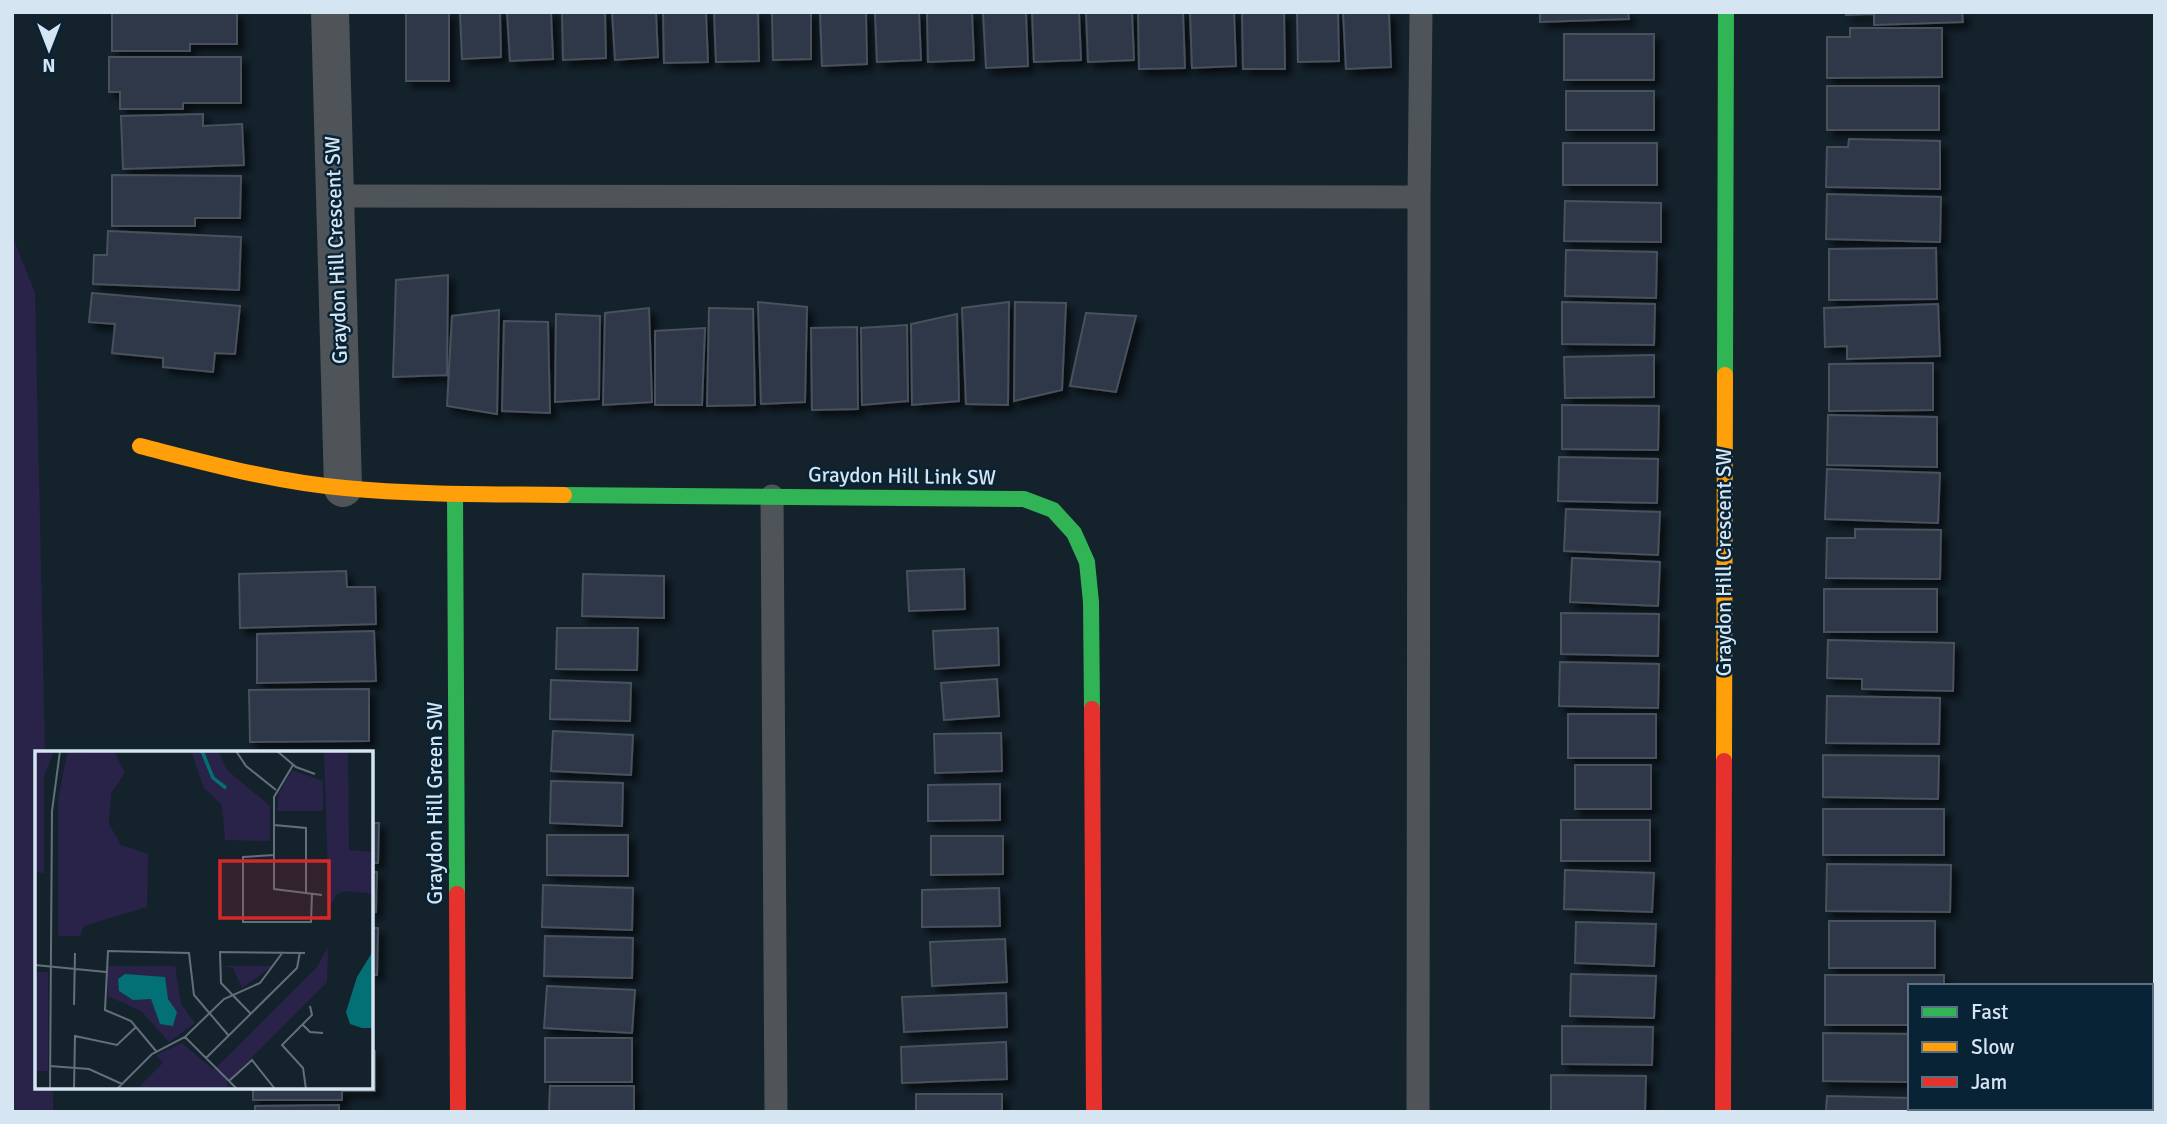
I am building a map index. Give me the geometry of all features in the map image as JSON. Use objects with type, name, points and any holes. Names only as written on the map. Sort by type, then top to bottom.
[{"type":"street","name":"Graydon Hill Crescent SW","points":[[330,12],[343,488]]},
{"type":"street","name":"Graydon Hill Crescent SW","points":[[1723,1112],[1726,12]]},
{"type":"street","name":"Graydon Hill Link SW","points":[[140,446],[253,474],[343,488],[454,494],[1024,499],[1053,510],[1074,533],[1087,562],[1091,602],[1094,1112]]},
{"type":"street","name":"Graydon Hill Green SW","points":[[454,494],[458,1112]]},
{"type":"lane","points":[[1418,1112],[1419,197],[1422,12]]},
{"type":"lane","points":[[335,196],[1419,197]]},
{"type":"lane","points":[[772,496],[776,1112]]},
{"type":"shaded area","points":[[12,235],[35,293],[45,751],[35,751],[35,1089],[53,1089],[53,1112],[12,1112]]},
{"type":"building","points":[[112,12],[237,12],[237,44],[190,44],[190,51],[112,51]]},
{"type":"building","points":[[406,12],[449,12],[449,81],[406,81]]},
{"type":"building","points":[[460,12],[500,12],[501,57],[462,59]]},
{"type":"building","points":[[507,12],[551,12],[553,59],[510,61]]},
{"type":"building","points":[[562,12],[605,12],[606,58],[563,60]]},
{"type":"building","points":[[612,12],[656,12],[658,57],[615,60]]},
{"type":"building","points":[[663,12],[706,12],[708,62],[664,63]]},
{"type":"building","points":[[714,12],[758,12],[759,61],[716,62]]},
{"type":"building","points":[[772,12],[811,12],[811,59],[773,60]]},
{"type":"building","points":[[820,12],[866,12],[867,64],[822,66]]},
{"type":"building","points":[[875,12],[919,12],[921,60],[877,62]]},
{"type":"building","points":[[927,12],[972,12],[974,60],[928,62]]},
{"type":"building","points":[[983,12],[1026,12],[1028,66],[986,68]]},
{"type":"building","points":[[1032,12],[1079,12],[1081,60],[1034,62]]},
{"type":"building","points":[[1086,12],[1132,12],[1134,60],[1088,62]]},
{"type":"building","points":[[1138,12],[1183,12],[1185,68],[1139,69]]},
{"type":"building","points":[[1190,12],[1234,12],[1236,66],[1192,68]]},
{"type":"building","points":[[1242,12],[1284,12],[1285,69],[1243,69]]},
{"type":"building","points":[[1297,12],[1338,12],[1339,61],[1298,62]]},
{"type":"building","points":[[1343,12],[1389,12],[1391,67],[1346,69]]},
{"type":"building","points":[[1540,12],[1628,12],[1629,19],[1540,22]]},
{"type":"building","points":[[1846,12],[1962,12],[1963,22],[1874,25],[1874,14],[1846,15]]},
{"type":"building","points":[[1850,28],[1942,28],[1942,77],[1827,78],[1827,37],[1850,37]]},
{"type":"building","points":[[1564,34],[1654,34],[1654,80],[1564,80]]},
{"type":"building","points":[[109,57],[241,57],[241,103],[183,103],[183,109],[120,109],[120,92],[109,92]]},
{"type":"building","points":[[1827,86],[1939,86],[1939,130],[1827,130]]},
{"type":"building","points":[[1566,91],[1654,91],[1654,130],[1566,130]]},
{"type":"building","points":[[203,114],[203,126],[242,124],[244,165],[123,169],[121,116]]},
{"type":"building","points":[[1849,139],[1940,141],[1940,189],[1826,187],[1827,147],[1848,147]]},
{"type":"building","points":[[1563,143],[1657,143],[1657,185],[1563,185]]},
{"type":"building","points":[[112,175],[241,176],[240,218],[195,218],[195,226],[112,226]]},
{"type":"building","points":[[1827,194],[1941,197],[1940,242],[1826,239]]},
{"type":"building","points":[[1565,201],[1661,203],[1661,242],[1564,241]]},
{"type":"building","points":[[108,231],[241,237],[239,290],[93,284],[94,255],[107,255]]},
{"type":"building","points":[[1936,248],[1937,299],[1829,300],[1829,249]]},
{"type":"building","points":[[1566,250],[1657,252],[1656,298],[1565,296]]},
{"type":"building","points":[[448,275],[447,375],[393,377],[396,280]]},
{"type":"building","points":[[92,293],[240,306],[235,354],[215,353],[213,372],[163,367],[163,358],[112,353],[115,324],[89,322]]},
{"type":"building","points":[[758,302],[807,307],[805,402],[761,404]]},
{"type":"building","points":[[1009,302],[1008,405],[966,404],[962,308]]},
{"type":"building","points":[[1015,302],[1066,303],[1062,390],[1014,401]]},
{"type":"building","points":[[1562,302],[1655,304],[1654,345],[1562,344]]},
{"type":"building","points":[[1938,304],[1940,356],[1847,359],[1847,346],[1825,347],[1824,308]]},
{"type":"building","points":[[649,308],[652,402],[603,405],[605,313]]},
{"type":"building","points":[[709,308],[753,309],[755,405],[707,406]]},
{"type":"building","points":[[499,310],[497,414],[447,406],[452,316]]},
{"type":"building","points":[[1086,313],[1136,316],[1116,392],[1070,386]]},
{"type":"building","points":[[556,314],[600,316],[599,399],[555,402]]},
{"type":"building","points":[[957,314],[959,401],[912,405],[911,324]]},
{"type":"building","points":[[504,321],[548,322],[550,413],[502,411]]},
{"type":"building","points":[[907,325],[908,401],[862,405],[861,328]]},
{"type":"building","points":[[857,327],[858,409],[812,410],[811,328]]},
{"type":"building","points":[[705,328],[702,405],[655,405],[655,331]]},
{"type":"building","points":[[1654,355],[1654,397],[1565,398],[1564,357]]},
{"type":"building","points":[[1933,363],[1933,410],[1829,411],[1829,364]]},
{"type":"building","points":[[1562,405],[1659,406],[1658,450],[1562,449]]},
{"type":"building","points":[[1828,415],[1937,417],[1937,467],[1827,465]]},
{"type":"building","points":[[1559,457],[1658,459],[1657,503],[1558,501]]},
{"type":"building","points":[[1827,469],[1940,473],[1938,523],[1825,519]]},
{"type":"building","points":[[1566,509],[1660,512],[1658,555],[1564,551]]},
{"type":"building","points":[[1855,529],[1941,530],[1940,579],[1826,578],[1827,538],[1855,538]]},
{"type":"building","points":[[1572,558],[1660,562],[1658,606],[1570,602]]},
{"type":"building","points":[[964,569],[965,609],[909,611],[907,571]]},
{"type":"building","points":[[346,571],[347,587],[375,587],[376,624],[240,628],[239,574]]},
{"type":"building","points":[[583,574],[664,576],[664,618],[582,616]]},
{"type":"building","points":[[1824,589],[1937,589],[1937,632],[1824,632]]},
{"type":"building","points":[[1561,613],[1659,614],[1658,656],[1561,654]]},
{"type":"building","points":[[557,628],[638,628],[637,670],[556,669]]},
{"type":"building","points":[[998,628],[999,665],[935,669],[933,631]]},
{"type":"building","points":[[374,631],[376,681],[257,683],[257,634]]},
{"type":"building","points":[[1828,640],[1954,643],[1953,691],[1862,689],[1862,679],[1827,678]]},
{"type":"building","points":[[1560,662],[1659,664],[1658,708],[1559,706]]},
{"type":"building","points":[[997,679],[999,716],[944,720],[941,683]]},
{"type":"building","points":[[551,680],[631,683],[630,721],[550,719]]},
{"type":"building","points":[[369,689],[369,741],[250,742],[249,690]]},
{"type":"building","points":[[1827,696],[1940,698],[1939,744],[1826,743]]},
{"type":"building","points":[[1568,714],[1656,714],[1656,758],[1568,758]]},
{"type":"building","points":[[553,731],[633,735],[631,775],[551,771]]},
{"type":"building","points":[[1001,733],[1002,771],[935,773],[934,734]]},
{"type":"building","points":[[1823,755],[1939,756],[1938,799],[1823,797]]},
{"type":"building","points":[[1575,765],[1651,765],[1651,809],[1575,809]]},
{"type":"building","points":[[551,781],[623,783],[622,826],[550,823]]},
{"type":"building","points":[[1000,784],[1000,820],[928,821],[928,785]]},
{"type":"building","points":[[1823,809],[1944,809],[1944,855],[1823,855]]},
{"type":"building","points":[[1561,820],[1650,820],[1650,861],[1561,861]]},
{"type":"building","points":[[373,823],[379,823],[378,863],[373,863]]},
{"type":"building","points":[[547,835],[628,835],[628,876],[547,875]]},
{"type":"building","points":[[931,836],[1003,836],[1003,874],[931,875]]},
{"type":"building","points":[[1827,864],[1951,865],[1950,912],[1826,911]]},
{"type":"building","points":[[1565,870],[1654,873],[1652,912],[1564,909]]},
{"type":"building","points":[[373,872],[377,872],[376,912],[373,912]]},
{"type":"building","points":[[543,885],[633,888],[632,930],[542,927]]},
{"type":"building","points":[[999,888],[1000,926],[922,927],[922,890]]},
{"type":"building","points":[[1829,921],[1935,921],[1935,968],[1829,968]]},
{"type":"building","points":[[1576,922],[1656,924],[1654,966],[1575,963]]},
{"type":"building","points":[[373,928],[378,928],[377,975],[373,975]]},
{"type":"building","points":[[545,936],[633,938],[632,978],[544,976]]},
{"type":"building","points":[[1005,939],[1007,982],[932,986],[930,942]]},
{"type":"building","points":[[1571,974],[1656,976],[1654,1018],[1570,1016]]},
{"type":"building","points":[[1825,975],[1944,975],[1944,984],[1908,984],[1908,1025],[1825,1025]]},
{"type":"building","points":[[547,986],[635,990],[632,1033],[544,1028]]},
{"type":"building","points":[[1006,993],[1007,1027],[904,1032],[902,997]]},
{"type":"building","points":[[1562,1026],[1653,1027],[1652,1065],[1562,1064]]},
{"type":"building","points":[[1823,1033],[1908,1034],[1908,1082],[1823,1081]]},
{"type":"building","points":[[545,1038],[632,1038],[632,1082],[545,1082]]},
{"type":"building","points":[[1006,1042],[1007,1079],[902,1083],[901,1047]]},
{"type":"building","points":[[375,1051],[375,1091],[342,1091],[342,1100],[253,1100],[253,1089],[373,1089]]},
{"type":"building","points":[[1551,1075],[1646,1076],[1645,1112],[1551,1112]]},
{"type":"building","points":[[550,1086],[634,1086],[634,1112],[549,1112]]},
{"type":"building","points":[[916,1094],[1002,1094],[1002,1112],[916,1112]]},
{"type":"building","points":[[1827,1096],[1908,1098],[1908,1110],[1947,1110],[1947,1112],[1826,1112]]},
{"type":"building","points":[[339,1105],[339,1112],[255,1112],[255,1106]]},
{"type":"traffic: fast","points":[[1725,375],[1726,12]]},
{"type":"traffic: fast","points":[[455,494],[457,894]]},
{"type":"traffic: fast","points":[[564,495],[1024,499],[1053,510],[1074,533],[1087,562],[1091,602],[1092,709]]},
{"type":"traffic: slow","points":[[1724,761],[1725,375]]},
{"type":"traffic: slow","points":[[140,446],[241,471],[319,485],[427,493],[564,495]]},
{"type":"traffic: jam","points":[[1092,709],[1094,1112]]},
{"type":"traffic: jam","points":[[1723,1112],[1724,761]]},
{"type":"traffic: jam","points":[[457,894],[458,1112]]}]
